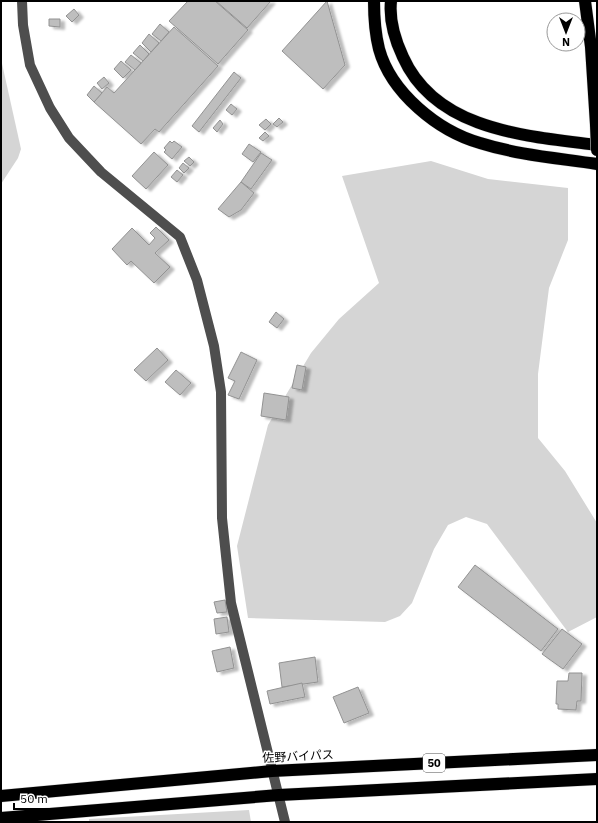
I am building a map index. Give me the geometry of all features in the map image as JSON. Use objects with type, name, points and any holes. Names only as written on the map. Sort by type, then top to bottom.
[{"type":"highway","points":[[374,1],[376,36],[384,63],[402,92],[414,106],[430,118],[452,132],[478,143],[538,156],[597,164]]},
{"type":"highway","points":[[391,1],[393,28],[398,47],[418,84],[436,101],[460,116],[503,130],[597,145]]},
{"type":"highway","points":[[585,1],[591,47],[597,150]]},
{"type":"highway","name":"佐野バイパス","points":[[1,796],[272,771],[597,755]]},
{"type":"highway","name":"50","points":[[1,818],[279,795],[597,779]]},
{"type":"street","points":[[22,1],[23,25],[30,65],[50,108],[69,138],[100,172],[180,237],[197,280],[214,346],[221,392],[222,518],[232,603],[285,822]]},
{"type":"shaded area","points":[[1,59],[21,149],[18,158],[1,184]]},
{"type":"shaded area","points":[[431,161],[488,179],[568,188],[568,240],[549,288],[538,374],[538,438],[565,471],[597,523],[597,617],[568,632],[487,524],[466,517],[448,525],[434,549],[412,603],[400,616],[385,622],[248,618],[237,546],[268,425],[311,353],[339,319],[379,283],[342,176]]},
{"type":"shaded area","points":[[249,810],[251,822],[89,822],[89,819]]},
{"type":"building","points":[[188,1],[215,1],[248,30],[218,64],[169,21]]},
{"type":"building","points":[[216,1],[271,1],[247,28]]},
{"type":"building","points":[[327,1],[345,65],[323,89],[282,51]]},
{"type":"building","points":[[74,9],[79,15],[72,22],[66,16]]},
{"type":"building","points":[[49,19],[60,19],[60,27],[49,26]]},
{"type":"building","points":[[160,24],[169,32],[161,41],[152,34]]},
{"type":"building","points":[[174,27],[218,66],[159,132],[155,129],[141,144],[94,102],[107,87],[114,93]]},
{"type":"building","points":[[149,34],[159,43],[151,52],[142,43]]},
{"type":"building","points":[[140,45],[149,54],[143,61],[133,53]]},
{"type":"building","points":[[131,55],[141,63],[135,70],[125,62]]},
{"type":"building","points":[[121,61],[131,70],[123,78],[114,69]]},
{"type":"building","points":[[234,72],[241,78],[199,132],[192,126]]},
{"type":"building","points":[[104,77],[109,83],[102,89],[97,83]]},
{"type":"building","points":[[94,86],[102,93],[94,102],[87,95]]},
{"type":"building","points":[[231,104],[237,109],[232,115],[226,110]]},
{"type":"building","points":[[279,118],[283,122],[277,127],[273,124]]},
{"type":"building","points":[[266,119],[271,124],[265,130],[259,125]]},
{"type":"building","points":[[220,120],[223,124],[217,132],[213,128]]},
{"type":"building","points":[[265,132],[269,136],[263,141],[259,138]]},
{"type":"building","points":[[170,141],[172,143],[174,141],[182,147],[172,159],[164,152],[166,150],[164,148]]},
{"type":"building","points":[[249,144],[261,152],[253,162],[242,154]]},
{"type":"building","points":[[154,152],[168,165],[146,189],[132,176]]},
{"type":"building","points":[[261,153],[272,160],[251,189],[241,182]]},
{"type":"building","points":[[189,157],[194,162],[190,166],[184,161]]},
{"type":"building","points":[[183,163],[189,168],[184,173],[179,168]]},
{"type":"building","points":[[177,170],[183,175],[177,182],[171,177]]},
{"type":"building","points":[[241,182],[254,193],[241,210],[229,217],[218,209]]},
{"type":"building","points":[[156,227],[169,240],[155,253],[170,267],[154,283],[131,261],[127,265],[112,249],[132,228],[149,245],[155,238],[150,233]]},
{"type":"building","points":[[276,312],[284,319],[277,328],[269,322]]},
{"type":"building","points":[[157,348],[168,360],[146,381],[134,370]]},
{"type":"building","points":[[241,352],[257,360],[239,399],[228,395],[235,381],[228,378]]},
{"type":"building","points":[[297,365],[306,367],[302,390],[292,388]]},
{"type":"building","points":[[176,370],[191,383],[180,395],[165,382]]},
{"type":"building","points":[[264,393],[289,397],[286,420],[261,416]]},
{"type":"building","points":[[475,565],[558,629],[541,651],[458,587]]},
{"type":"building","points":[[225,600],[227,612],[217,613],[214,602]]},
{"type":"building","points":[[227,617],[229,632],[216,634],[214,619]]},
{"type":"building","points":[[562,629],[582,644],[563,669],[542,654]]},
{"type":"building","points":[[230,647],[234,668],[217,672],[212,651]]},
{"type":"building","points":[[315,657],[318,682],[282,687],[279,663]]},
{"type":"building","points":[[569,673],[582,673],[581,701],[577,701],[576,710],[558,709],[558,704],[556,704],[557,681],[568,681]]},
{"type":"building","points":[[302,683],[305,697],[270,704],[267,691]]},
{"type":"building","points":[[358,687],[369,713],[344,723],[333,697]]}]
